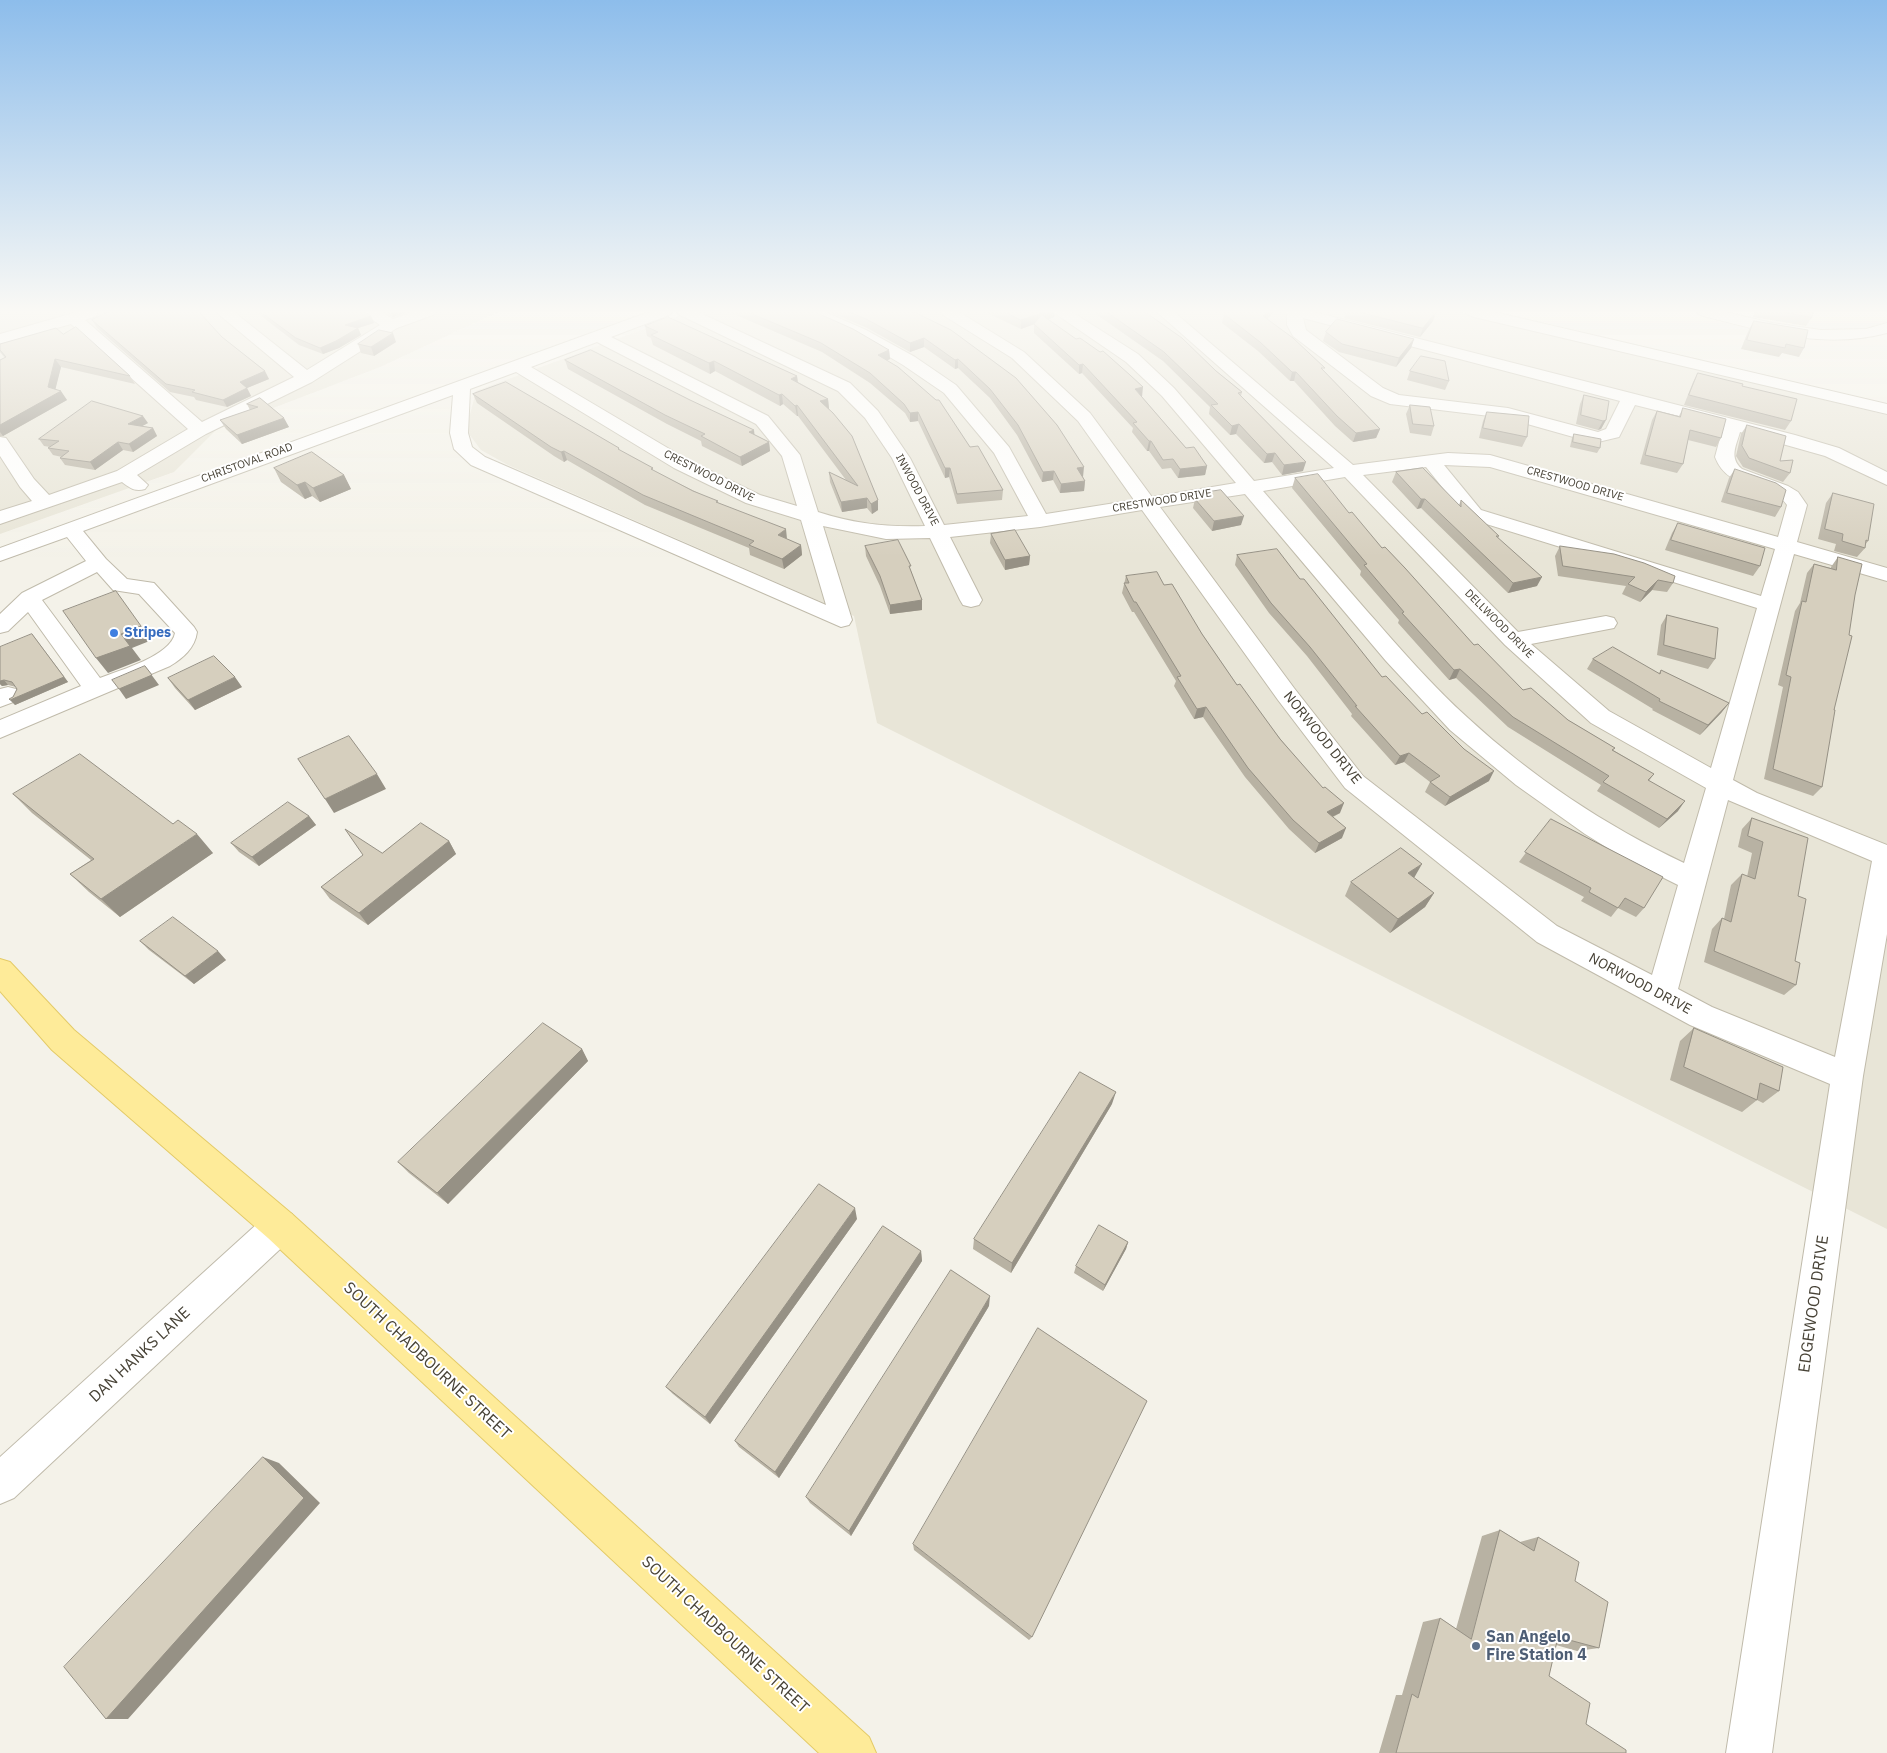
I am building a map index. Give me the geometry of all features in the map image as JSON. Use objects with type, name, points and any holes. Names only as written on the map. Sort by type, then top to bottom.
[{"type":"main road","name":"SOUTH CHADBOURNE STREET","points":[[0,971],[63,1040],[280,1226],[853,1753]]},
{"type":"street","points":[[159,394],[200,430]]},
{"type":"street","points":[[0,518],[124,475],[200,430],[274,394]]},
{"type":"street","name":"CHRISTOVAL ROAD","points":[[0,555],[155,496],[443,394]]},
{"type":"street","points":[[462,394],[459,433],[462,449],[478,461],[841,620],[791,455],[762,420],[711,394]]},
{"type":"street","name":"CRESTWOOD DRIVE","points":[[563,394],[680,464],[753,499],[836,524],[886,533],[939,532],[1040,521],[1349,471],[1448,459],[1490,461],[1887,575]]},
{"type":"street","name":"INWOOD DRIVE","points":[[851,394],[872,415],[901,458],[971,600]]},
{"type":"street","points":[[954,394],[1002,451],[1040,521]]},
{"type":"street","name":"NORWOOD DRIVE","points":[[1059,394],[1084,417],[1286,694],[1354,782],[1547,934],[1701,1016],[1847,1076]]},
{"type":"street","points":[[1170,394],[1394,656],[1459,724],[1525,778],[1594,827],[1632,850],[1693,880]]},
{"type":"street","name":"DELLWOOD DRIVE","points":[[1260,394],[1349,471],[1513,640],[1600,717],[1748,800],[1887,856]]},
{"type":"street","points":[[1381,394],[1396,400],[1508,413],[1584,435],[1598,437],[1613,433],[1630,398]]},
{"type":"street","points":[[1614,394],[1733,424],[1832,452],[1887,479]]},
{"type":"street","points":[[1822,394],[1887,409]]},
{"type":"street","points":[[1661,995],[1797,505],[1795,499],[1780,490],[1735,473],[1725,462],[1724,457],[1733,424]]},
{"type":"street","points":[[0,442],[27,483],[45,502]]},
{"type":"street","points":[[1431,461],[1474,514],[1769,605]]},
{"type":"street","points":[[124,475],[155,496]]},
{"type":"street","points":[[0,730],[162,660],[177,651],[185,642],[186,632],[146,588],[122,585],[99,563],[70,528]]},
{"type":"street","points":[[0,626],[30,598],[99,563]]},
{"type":"street","points":[[30,598],[54,649],[69,670],[96,689]]},
{"type":"street","points":[[1513,640],[1606,623]]},
{"type":"street","name":"EDGEWOOD DRIVE","points":[[1749,1753],[1847,1076],[1887,856]]},
{"type":"street","name":"DAN HANKS LANE","points":[[0,1484],[280,1226]]},
{"type":"shaded area","points":[[0,394],[310,394],[216,430],[174,472],[0,534]]},
{"type":"shaded area","points":[[475,394],[1799,394],[1887,415],[1887,1229],[877,723],[854,616],[508,465],[481,450],[466,430]]},
{"type":"building","points":[[0,394],[56,394],[0,425]]},
{"type":"building","points":[[199,394],[235,394],[223,400]]},
{"type":"building","points":[[473,394],[526,394],[653,468],[651,469],[693,491],[786,529],[778,535],[801,545],[782,559],[749,545],[754,541],[643,495],[564,451],[561,452],[551,447]]},
{"type":"building","points":[[626,394],[678,394],[754,430],[749,432],[769,442],[740,457],[701,436],[705,434]]},
{"type":"building","points":[[777,394],[818,394],[828,399],[820,401],[852,436],[878,500],[871,504],[867,498],[841,502],[829,472],[858,486],[797,405],[795,406],[782,394]]},
{"type":"building","points":[[893,394],[929,394],[936,400],[939,400],[970,447],[978,446],[1003,490],[957,494],[950,468],[945,468],[918,412],[910,413],[904,404]]},
{"type":"building","points":[[994,394],[1030,394],[1057,425],[1084,467],[1077,468],[1085,481],[1061,484],[1054,471],[1043,472],[1018,425]]},
{"type":"building","points":[[1111,394],[1139,394],[1186,448],[1194,447],[1207,466],[1180,469],[1173,459],[1163,460],[1151,441],[1133,423],[1137,422]]},
{"type":"building","points":[[1207,394],[1239,394],[1306,462],[1284,465],[1275,453],[1267,454],[1239,424],[1232,426],[1211,405],[1218,404]]},
{"type":"building","points":[[1316,394],[1346,394],[1380,429],[1356,433]]},
{"type":"building","points":[[1775,394],[1797,399],[1791,421],[1689,395]]},
{"type":"building","points":[[1584,395],[1609,401],[1606,420],[1603,421],[1581,415]]},
{"type":"building","points":[[260,398],[284,418],[237,435],[220,420],[258,407],[247,404]]},
{"type":"building","points":[[92,401],[143,416],[128,424],[153,428],[129,444],[118,442],[90,462],[60,458],[69,451],[48,448],[59,441],[39,439]]},
{"type":"building","points":[[1410,405],[1430,407],[1434,426],[1413,424]]},
{"type":"building","points":[[1683,408],[1726,419],[1721,438],[1690,430],[1683,464],[1645,455],[1657,411],[1680,417]]},
{"type":"building","points":[[1487,412],[1529,416],[1527,437],[1483,428]]},
{"type":"building","points":[[1747,425],[1786,436],[1780,461],[1793,460],[1790,473],[1749,458],[1742,446]]},
{"type":"building","points":[[1574,434],[1601,439],[1600,448],[1573,442]]},
{"type":"building","points":[[312,452],[344,475],[313,488],[305,482],[297,485],[274,468]]},
{"type":"building","points":[[1423,468],[1461,507],[1461,500],[1499,536],[1496,536],[1542,577],[1513,583],[1425,499],[1421,499],[1396,472]]},
{"type":"building","points":[[1735,469],[1776,483],[1786,490],[1781,507],[1727,493]]},
{"type":"building","points":[[1318,474],[1349,513],[1352,512],[1382,548],[1385,547],[1405,568],[1474,645],[1478,644],[1523,690],[1531,688],[1568,720],[1615,748],[1612,750],[1654,774],[1648,780],[1685,801],[1667,819],[1603,782],[1609,776],[1513,717],[1460,669],[1454,670],[1402,613],[1404,612],[1364,565],[1367,564],[1295,478]]},
{"type":"building","points":[[1221,490],[1244,516],[1214,521],[1195,499],[1200,498],[1197,494]]},
{"type":"building","points":[[1833,493],[1874,504],[1868,541],[1866,540],[1865,548],[1842,541],[1843,534],[1825,529]]},
{"type":"building","points":[[1678,523],[1765,548],[1760,566],[1671,540]]},
{"type":"building","points":[[1015,530],[1030,556],[1005,560],[991,534]]},
{"type":"building","points":[[898,540],[911,566],[909,566],[922,600],[890,605],[880,576],[865,546]]},
{"type":"building","points":[[1560,546],[1614,554],[1644,563],[1675,576],[1673,583],[1658,580],[1646,592],[1628,584],[1635,577],[1563,566]]},
{"type":"building","points":[[1277,549],[1300,579],[1304,579],[1382,677],[1386,676],[1422,714],[1427,712],[1464,749],[1494,771],[1450,797],[1430,782],[1440,776],[1409,753],[1400,756],[1355,706],[1357,706],[1310,647],[1271,603],[1237,555]]},
{"type":"building","points":[[1838,557],[1862,564],[1849,635],[1852,636],[1834,710],[1822,787],[1773,769],[1791,677],[1786,675],[1802,601],[1806,602],[1814,564],[1836,570]]},
{"type":"building","points":[[1157,572],[1164,585],[1172,584],[1202,634],[1237,685],[1240,684],[1280,739],[1323,788],[1325,787],[1344,803],[1327,812],[1346,828],[1319,843],[1293,820],[1248,768],[1206,707],[1197,709],[1177,677],[1181,676],[1124,583],[1129,583],[1126,576]]},
{"type":"building","name":"Stripes","points":[[116,591],[141,626],[121,634],[130,646],[96,658],[63,611]]},
{"type":"building","points":[[1667,615],[1718,628],[1715,659],[1664,645]]},
{"type":"building","points":[[32,634],[64,677],[10,700],[17,689],[12,682],[0,681],[0,647]]},
{"type":"building","points":[[1613,647],[1660,674],[1661,670],[1729,703],[1708,725],[1659,701],[1660,699],[1593,659]]},
{"type":"building","points":[[214,656],[235,677],[188,700],[168,678]]},
{"type":"building","points":[[145,666],[152,675],[119,689],[112,680]]},
{"type":"building","points":[[349,736],[377,774],[325,799],[298,759]]},
{"type":"building","points":[[80,754],[173,824],[178,820],[197,834],[101,899],[70,874],[94,859],[13,794]]},
{"type":"building","points":[[288,802],[309,816],[252,857],[231,843]]},
{"type":"building","points":[[1752,818],[1808,838],[1798,896],[1806,899],[1795,961],[1800,963],[1796,985],[1714,951],[1722,918],[1731,922],[1742,874],[1755,879],[1763,842],[1748,836]]},
{"type":"building","points":[[1551,819],[1663,877],[1644,908],[1625,898],[1618,908],[1589,892],[1591,888],[1525,852]]},
{"type":"building","points":[[421,823],[449,841],[359,913],[321,887],[363,855],[345,829],[382,853]]},
{"type":"building","points":[[1401,848],[1422,864],[1408,873],[1434,893],[1398,919],[1351,882]]},
{"type":"building","points":[[173,917],[218,951],[185,976],[140,941]]},
{"type":"building","points":[[543,1023],[582,1049],[437,1193],[398,1162]]},
{"type":"building","points":[[1694,1028],[1783,1067],[1779,1091],[1760,1083],[1757,1100],[1684,1067]]},
{"type":"building","points":[[1080,1072],[1116,1092],[1012,1263],[974,1239]]},
{"type":"building","points":[[819,1184],[855,1208],[705,1417],[666,1387]]},
{"type":"building","points":[[1099,1225],[1128,1242],[1105,1285],[1076,1266]]},
{"type":"building","points":[[883,1226],[921,1251],[775,1472],[735,1441]]},
{"type":"building","points":[[951,1270],[990,1296],[849,1531],[806,1497]]},
{"type":"building","points":[[1038,1328],[1147,1401],[1032,1637],[913,1544]]},
{"type":"building","points":[[263,1457],[304,1498],[106,1719],[64,1667]]},
{"type":"building","name":"San Angelo Fire Station 4","points":[[1500,1530],[1534,1551],[1538,1537],[1579,1562],[1575,1581],[1608,1602],[1599,1648],[1558,1637],[1549,1676],[1590,1703],[1586,1724],[1626,1750],[1626,1753],[1396,1753],[1412,1694],[1418,1698],[1440,1618],[1471,1639]]},
{"type":"place","name":"Stripes","points":[[114,633]]},
{"type":"place","name":"San Angelo Fire Station 4","points":[[1476,1646]]}]
